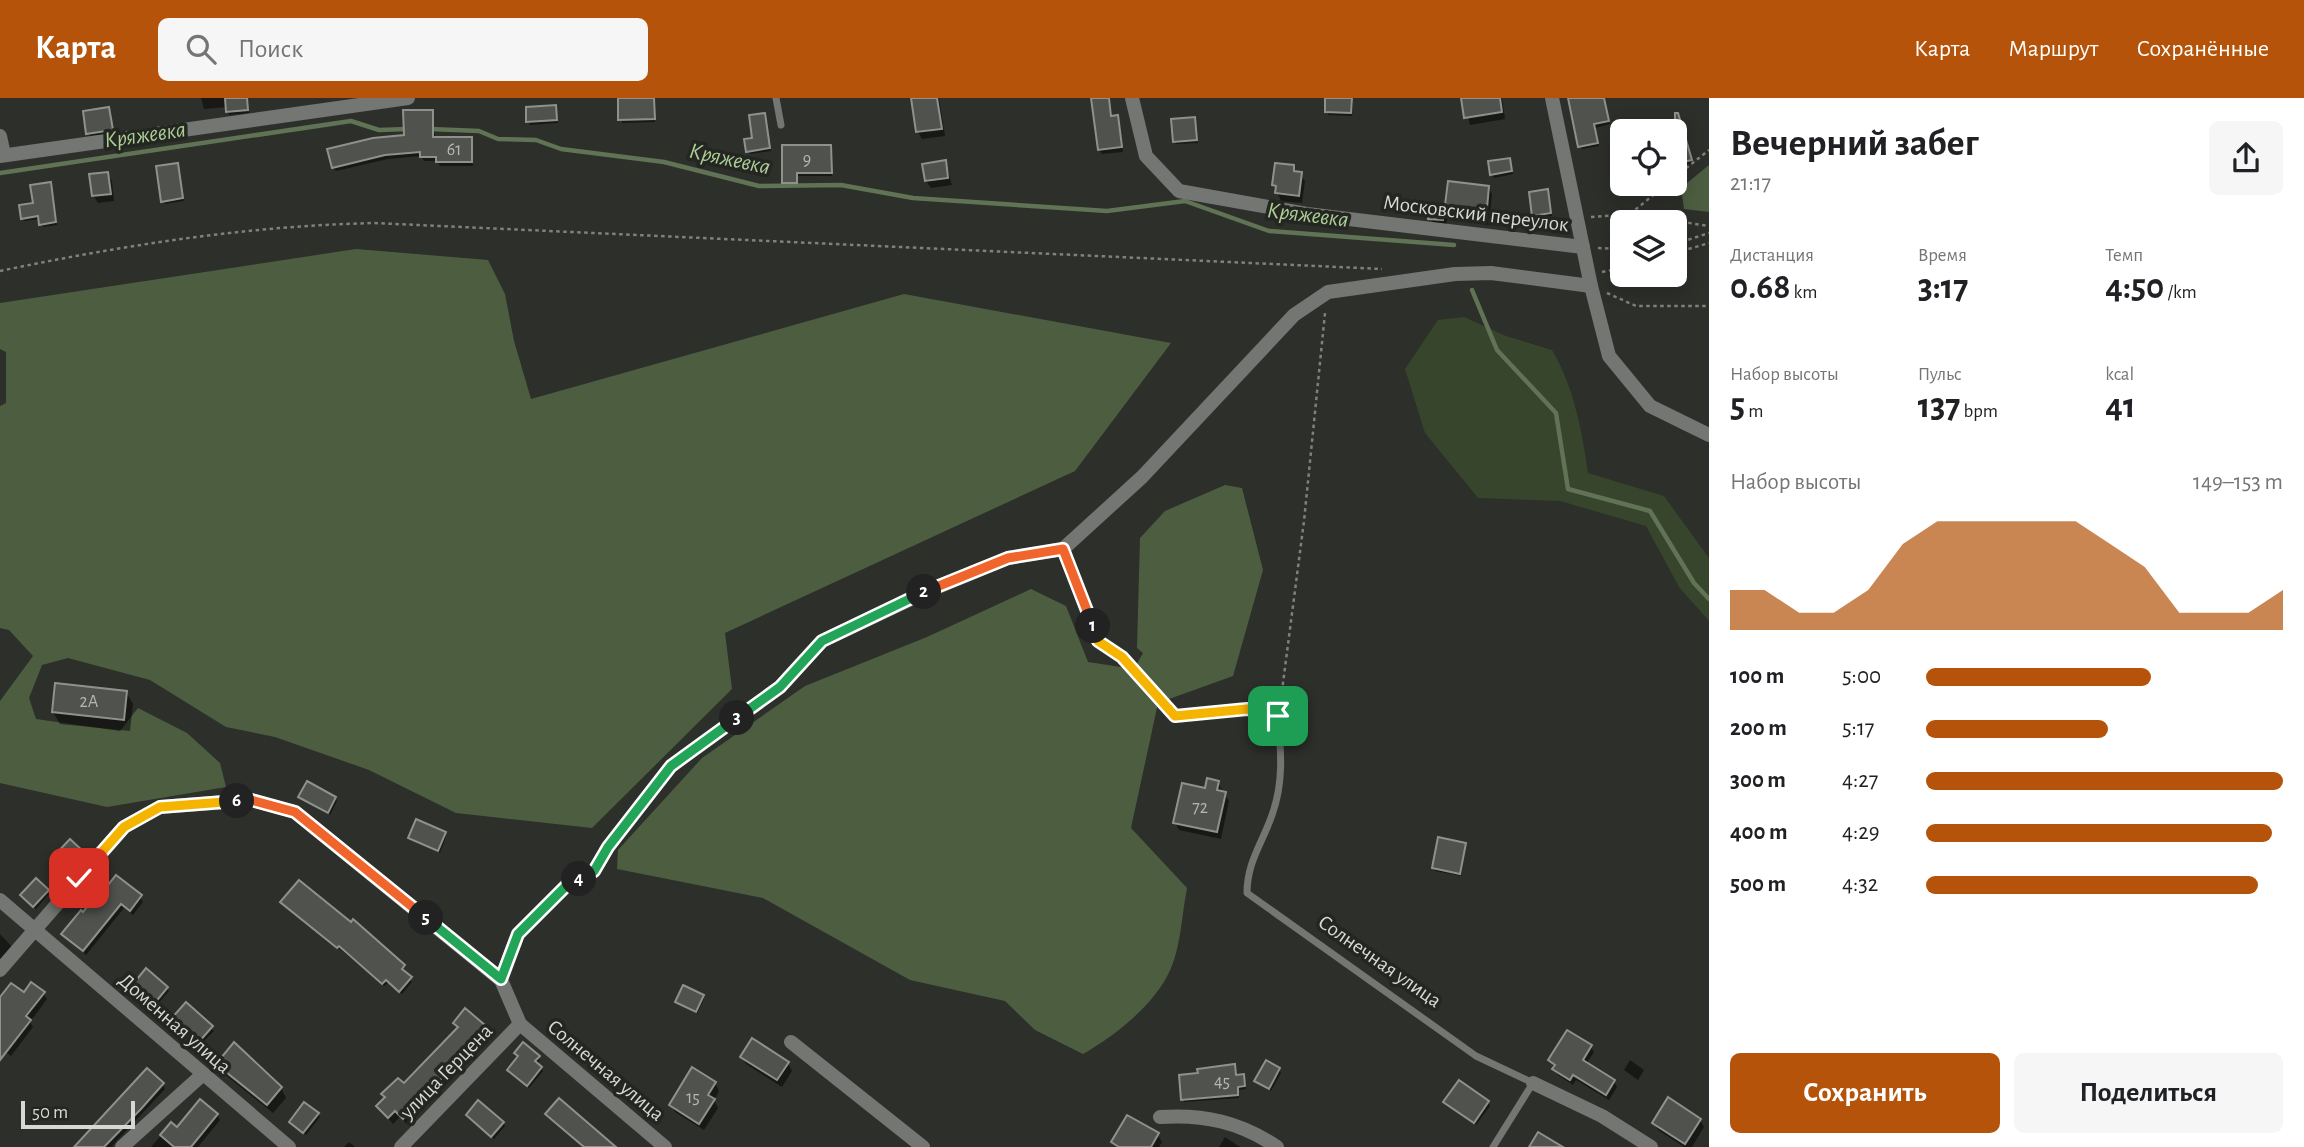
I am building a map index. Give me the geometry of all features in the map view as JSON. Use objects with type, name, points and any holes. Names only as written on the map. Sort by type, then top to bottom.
[{"type":"street","points":[[0,136],[2,156],[376,100],[408,98]]},
{"type":"street","name":"Московский переулок","points":[[1132,98],[1146,156],[1179,191],[1307,214],[1583,247]]},
{"type":"street","points":[[1552,98],[1591,286],[1609,356],[1650,406],[1709,435]]},
{"type":"street","points":[[501,979],[518,934],[569,883],[594,871],[608,847],[671,766],[780,687],[822,641],[928,591],[1008,558],[1063,549],[1142,477],[1294,315],[1328,292],[1490,273],[1591,286]]},
{"type":"street","points":[[0,970],[124,827],[160,807],[251,800],[295,812],[501,979],[520,1024]]},
{"type":"street","name":"Доменная улица","points":[[0,900],[289,1147]]},
{"type":"street","name":"Солнечная улица","points":[[520,1024],[665,1147]]},
{"type":"street","name":"улица Герцена","points":[[401,1147],[520,1024]]},
{"type":"street","points":[[791,1042],[923,1147]]},
{"type":"street","points":[[122,1147],[202,1075]]},
{"type":"street","name":"Солнечная улица","points":[[1533,1083],[1602,1116],[1651,1147]]},
{"type":"street","points":[[1160,1117],[1194,1115],[1255,1132],[1277,1147]]},
{"type":"lane","points":[[776,98],[781,125]]},
{"type":"lane","name":"Солнечная улица","points":[[1278,716],[1282,774],[1273,814],[1247,872],[1247,893],[1475,1056],[1533,1083]]},
{"type":"lane","points":[[1493,1147],[1533,1083]]},
{"type":"path","points":[[1687,167],[1709,150]]},
{"type":"path","points":[[1635,210],[1652,196]]},
{"type":"path","points":[[1577,218],[1610,216]]},
{"type":"path","points":[[0,271],[116,248],[215,233],[374,223],[1384,269]]},
{"type":"path","points":[[1687,223],[1709,226]]},
{"type":"path","points":[[1687,240],[1709,233]]},
{"type":"path","points":[[1687,249],[1709,243]]},
{"type":"path","points":[[1583,247],[1610,248]]},
{"type":"path","points":[[1591,286],[1636,306],[1709,306]]},
{"type":"path","points":[[1063,549],[1098,641],[1122,657],[1175,716],[1247,709],[1278,716],[1304,521],[1319,352],[1328,292]]},
{"type":"green space","points":[[1709,165],[1709,212],[1684,209],[1682,196],[1687,196],[1687,183]]},
{"type":"green space","points":[[356,249],[488,260],[505,294],[514,341],[531,399],[904,294],[1171,343],[1075,471],[725,633],[732,689],[592,828],[456,813],[369,770],[275,737],[226,727],[150,680],[68,658],[42,665],[29,698],[36,719],[120,731],[138,708],[187,733],[220,763],[226,787],[107,807],[0,783],[0,701],[33,656],[9,630],[0,628],[0,406],[6,403],[6,352],[0,349],[0,303]]},
{"type":"green space","points":[[1464,317],[1506,336],[1552,350],[1571,394],[1580,425],[1588,473],[1664,496],[1709,558],[1709,621],[1679,587],[1646,526],[1560,501],[1478,498],[1425,433],[1405,369],[1438,320]]},
{"type":"green space","points":[[1225,485],[1242,488],[1263,570],[1233,676],[1158,703],[1131,828],[1187,888],[1177,949],[1171,968],[1156,994],[1134,1017],[1096,1046],[1083,1054],[1035,1030],[1005,1001],[910,980],[763,898],[617,869],[618,850],[702,758],[805,686],[927,637],[1031,589],[1066,606],[1088,662],[1134,669],[1143,653],[1137,648],[1140,538],[1165,511]]},
{"type":"building","points":[[225,98],[247,98],[248,110],[226,112]]},
{"type":"building","points":[[618,98],[654,98],[655,119],[618,120]]},
{"type":"building","points":[[911,98],[937,98],[942,129],[916,132]]},
{"type":"building","points":[[1091,98],[1109,98],[1111,116],[1118,115],[1122,147],[1098,150]]},
{"type":"building","points":[[1325,98],[1352,98],[1351,113],[1325,112]]},
{"type":"building","points":[[1461,98],[1500,98],[1502,112],[1464,118]]},
{"type":"building","points":[[1568,98],[1604,98],[1609,121],[1594,124],[1598,143],[1578,147]]},
{"type":"building","points":[[556,105],[557,120],[526,122],[526,107]]},
{"type":"building","points":[[109,107],[113,130],[86,134],[83,111]]},
{"type":"building","points":[[403,110],[433,110],[433,137],[472,137],[472,162],[436,162],[436,157],[420,157],[420,152],[385,155],[332,168],[327,149],[373,138],[404,135]]},
{"type":"building","points":[[765,113],[770,148],[746,152],[744,139],[752,138],[749,115]]},
{"type":"building","points":[[1195,117],[1197,140],[1173,142],[1171,119]]},
{"type":"building","points":[[1687,143],[1692,160],[1687,161]]},
{"type":"building","points":[[782,145],[831,145],[832,173],[797,173],[797,183],[782,183]]},
{"type":"building","points":[[1510,158],[1512,171],[1490,175],[1488,161]]},
{"type":"building","points":[[946,160],[948,178],[925,181],[922,164]]},
{"type":"building","points":[[178,163],[183,198],[161,202],[156,166]]},
{"type":"building","points":[[1275,163],[1294,165],[1294,171],[1302,172],[1299,196],[1275,193],[1276,186],[1272,185]]},
{"type":"building","points":[[108,172],[111,194],[92,196],[89,174]]},
{"type":"building","points":[[1448,181],[1489,186],[1486,219],[1444,214],[1444,210],[1443,220],[1428,219],[1430,203],[1445,205]]},
{"type":"building","points":[[51,182],[56,222],[39,225],[38,216],[21,219],[19,205],[33,203],[30,185]]},
{"type":"building","points":[[1548,189],[1551,213],[1532,216],[1529,192]]},
{"type":"building","points":[[55,683],[127,691],[124,720],[52,712]]},
{"type":"building","points":[[1207,778],[1219,781],[1217,790],[1226,792],[1217,832],[1173,823],[1182,783],[1205,788]]},
{"type":"building","points":[[307,781],[336,797],[328,813],[298,797]]},
{"type":"building","points":[[416,819],[446,832],[438,851],[408,838]]},
{"type":"building","points":[[1438,837],[1466,843],[1460,874],[1432,868]]},
{"type":"building","points":[[70,839],[84,852],[68,871],[53,857]]},
{"type":"building","points":[[116,875],[142,895],[130,911],[121,904],[83,951],[61,934],[81,910],[83,912],[90,903],[92,905]]},
{"type":"building","points":[[36,878],[49,890],[33,907],[20,895]]},
{"type":"building","points":[[299,880],[351,922],[353,919],[405,965],[402,969],[412,977],[399,992],[386,980],[382,984],[339,946],[337,948],[280,902]]},
{"type":"building","points":[[146,968],[168,987],[149,1010],[133,996],[139,988],[133,984]]},
{"type":"building","points":[[31,982],[45,992],[26,1016],[31,1020],[0,1060],[0,997],[11,983],[24,992]]},
{"type":"building","points":[[683,985],[704,995],[696,1012],[675,1002]]},
{"type":"building","points":[[186,1002],[213,1026],[197,1044],[170,1020]]},
{"type":"building","points":[[465,1008],[486,1026],[463,1056],[403,1119],[395,1111],[388,1118],[376,1106],[385,1097],[381,1094],[398,1078],[404,1083],[458,1027],[453,1023]]},
{"type":"building","points":[[1567,1030],[1592,1045],[1583,1060],[1615,1080],[1606,1095],[1573,1075],[1570,1080],[1552,1069],[1555,1065],[1548,1060]]},
{"type":"building","points":[[752,1038],[789,1062],[777,1080],[740,1057]]},
{"type":"building","points":[[234,1042],[282,1087],[267,1105],[216,1064]]},
{"type":"building","points":[[523,1042],[540,1056],[535,1061],[542,1067],[527,1086],[507,1070],[518,1056],[514,1053]]},
{"type":"building","points":[[1266,1060],[1280,1068],[1269,1089],[1254,1081]]},
{"type":"building","points":[[1235,1064],[1236,1075],[1244,1074],[1245,1086],[1238,1087],[1238,1095],[1181,1100],[1179,1075],[1198,1073],[1197,1069]]},
{"type":"building","points":[[692,1067],[716,1082],[708,1095],[715,1099],[699,1124],[669,1105]]},
{"type":"building","points":[[147,1068],[164,1083],[141,1109],[104,1147],[74,1147]]},
{"type":"building","points":[[1459,1080],[1489,1101],[1474,1123],[1443,1102]]},
{"type":"building","points":[[1668,1097],[1701,1119],[1685,1144],[1652,1123]]},
{"type":"building","points":[[559,1098],[616,1147],[584,1147],[545,1114]]},
{"type":"building","points":[[200,1099],[218,1114],[191,1147],[174,1147],[160,1135],[171,1122],[177,1127]]},
{"type":"building","points":[[478,1100],[504,1122],[491,1137],[466,1115]]},
{"type":"building","points":[[304,1102],[319,1113],[303,1133],[289,1122]]},
{"type":"building","points":[[1127,1115],[1159,1133],[1151,1147],[1119,1147],[1111,1142]]},
{"type":"building","points":[[1538,1132],[1563,1147],[1529,1147]]},
{"type":"waterway","name":"Кряжевка","points":[[0,173],[351,121],[379,130],[407,129]]},
{"type":"waterway","name":"Кряжевка","points":[[430,129],[479,131],[498,139],[536,140],[561,149],[664,162],[759,186],[841,185],[913,198],[1107,211],[1185,201],[1269,231],[1454,245]]},
{"type":"waterway","name":"Кряжевка","points":[[1472,290],[1497,350],[1556,413],[1568,489],[1650,511],[1694,583],[1709,599]]},
{"type":"route","points":[[79,878],[124,827],[160,807],[251,800],[295,812],[501,979],[507,957],[518,934],[569,883],[594,871],[608,847],[671,766],[780,687],[822,641],[928,591],[1008,558],[1063,549],[1098,641],[1122,657],[1175,716],[1247,709],[1278,716]]}]
